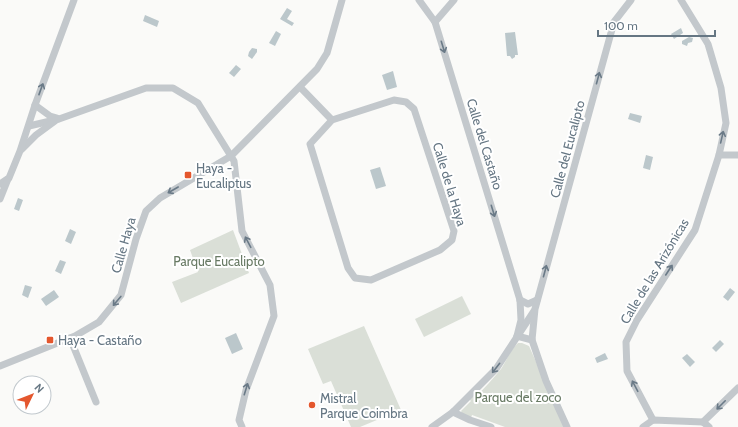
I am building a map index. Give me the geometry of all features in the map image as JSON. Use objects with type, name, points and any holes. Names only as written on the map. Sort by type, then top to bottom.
[{"type":"street","points":[[0,199],[20,151],[35,105],[74,0]]},
{"type":"street","points":[[231,156],[317,69],[327,52],[342,0]]},
{"type":"street","name":"Calle del Castaño","points":[[420,0],[435,22],[520,300],[521,320],[517,336]]},
{"type":"street","points":[[435,22],[454,0]]},
{"type":"street","name":"Calle del Eucalipto","points":[[535,309],[614,22],[631,0]]},
{"type":"street","name":"Calle de las Arizónicas","points":[[653,420],[627,371],[626,342],[637,320],[695,230],[719,154],[726,123],[721,88],[708,44],[682,0]]},
{"type":"street","points":[[300,87],[332,120]]},
{"type":"street","points":[[29,126],[59,119],[146,88],[173,88],[198,103],[234,161],[242,230],[270,285],[274,316],[246,390],[239,420],[242,427]]},
{"type":"street","name":"Calle de la Haya","points":[[394,100],[406,102],[414,109],[454,231],[452,240],[440,250],[371,280],[355,278],[348,268],[310,144],[332,120],[394,100]]},
{"type":"street","points":[[35,105],[50,116],[59,119]]},
{"type":"street","points":[[20,151],[42,130],[59,119]]},
{"type":"street","points":[[719,154],[738,155]]},
{"type":"street","name":"Calle Haya","points":[[0,366],[70,338],[99,322],[121,295],[136,238],[146,211],[160,198],[231,156]]},
{"type":"street","points":[[0,184],[9,178]]},
{"type":"street","points":[[520,300],[528,304],[537,300]]},
{"type":"street","points":[[432,427],[453,412],[496,369],[535,309]]},
{"type":"street","points":[[535,309],[532,340],[546,381],[567,427]]},
{"type":"street","points":[[517,336],[532,340]]},
{"type":"street","points":[[70,338],[96,402]]},
{"type":"street","points":[[703,422],[738,388]]},
{"type":"street","points":[[453,412],[491,427]]},
{"type":"street","points":[[643,427],[653,420],[703,422],[709,427]]},
{"type":"green space","name":"Parque Eucalipto","points":[[233,230],[249,273],[181,303],[172,282],[198,272],[190,250]]},
{"type":"green space","points":[[462,296],[471,314],[424,337],[415,319]]},
{"type":"green space","points":[[364,326],[401,410],[360,427],[351,427],[331,381],[323,384],[308,349]]},
{"type":"green space","name":"Parque del zoco","points":[[518,343],[529,346],[565,427],[505,427],[472,415],[471,418],[462,413],[461,411],[471,401],[469,399],[473,395],[476,397],[495,376]]},
{"type":"shaded area","points":[[287,8],[292,11],[287,19],[294,23],[292,26],[280,19]]},
{"type":"shaded area","points":[[145,15],[159,21],[157,27],[143,21]]},
{"type":"shaded area","points":[[681,28],[683,33],[674,39],[671,34]]},
{"type":"shaded area","points":[[276,31],[281,34],[275,46],[269,43]]},
{"type":"shaded area","points":[[515,32],[518,55],[515,55],[512,59],[510,56],[507,56],[505,33]]},
{"type":"shaded area","points":[[689,37],[693,38],[692,42],[688,43],[687,46],[682,44],[682,41]]},
{"type":"shaded area","points":[[252,48],[257,49],[257,52],[252,59],[248,56]]},
{"type":"shaded area","points":[[236,65],[241,69],[234,77],[229,73]]},
{"type":"shaded area","points":[[393,71],[397,87],[387,90],[382,75]]},
{"type":"shaded area","points":[[630,113],[642,116],[640,123],[628,119]]},
{"type":"shaded area","points":[[646,155],[653,157],[650,170],[643,168]]},
{"type":"shaded area","points":[[380,167],[386,186],[376,189],[370,170]]},
{"type":"shaded area","points":[[18,198],[23,200],[19,211],[14,209]]},
{"type":"shaded area","points":[[70,229],[76,232],[71,244],[65,241]]},
{"type":"shaded area","points":[[60,260],[66,262],[61,274],[55,271]]},
{"type":"shaded area","points":[[25,285],[32,287],[28,298],[22,295]]},
{"type":"shaded area","points":[[730,288],[735,292],[728,301],[723,297]]},
{"type":"shaded area","points":[[54,290],[59,297],[46,306],[41,299]]},
{"type":"shaded area","points":[[236,333],[243,349],[232,354],[225,338]]},
{"type":"shaded area","points":[[720,340],[724,344],[716,352],[712,348]]},
{"type":"shaded area","points":[[605,353],[608,359],[597,363],[595,358]]},
{"type":"shaded area","points":[[687,354],[695,362],[690,367],[682,358]]},
{"type":"place","name":"Haya - Eucaliptus","points":[[188,175]]},
{"type":"place","name":"Haya - Castaño","points":[[50,340]]},
{"type":"place","name":"Mistral Parque Coimbra","points":[[312,405]]}]
